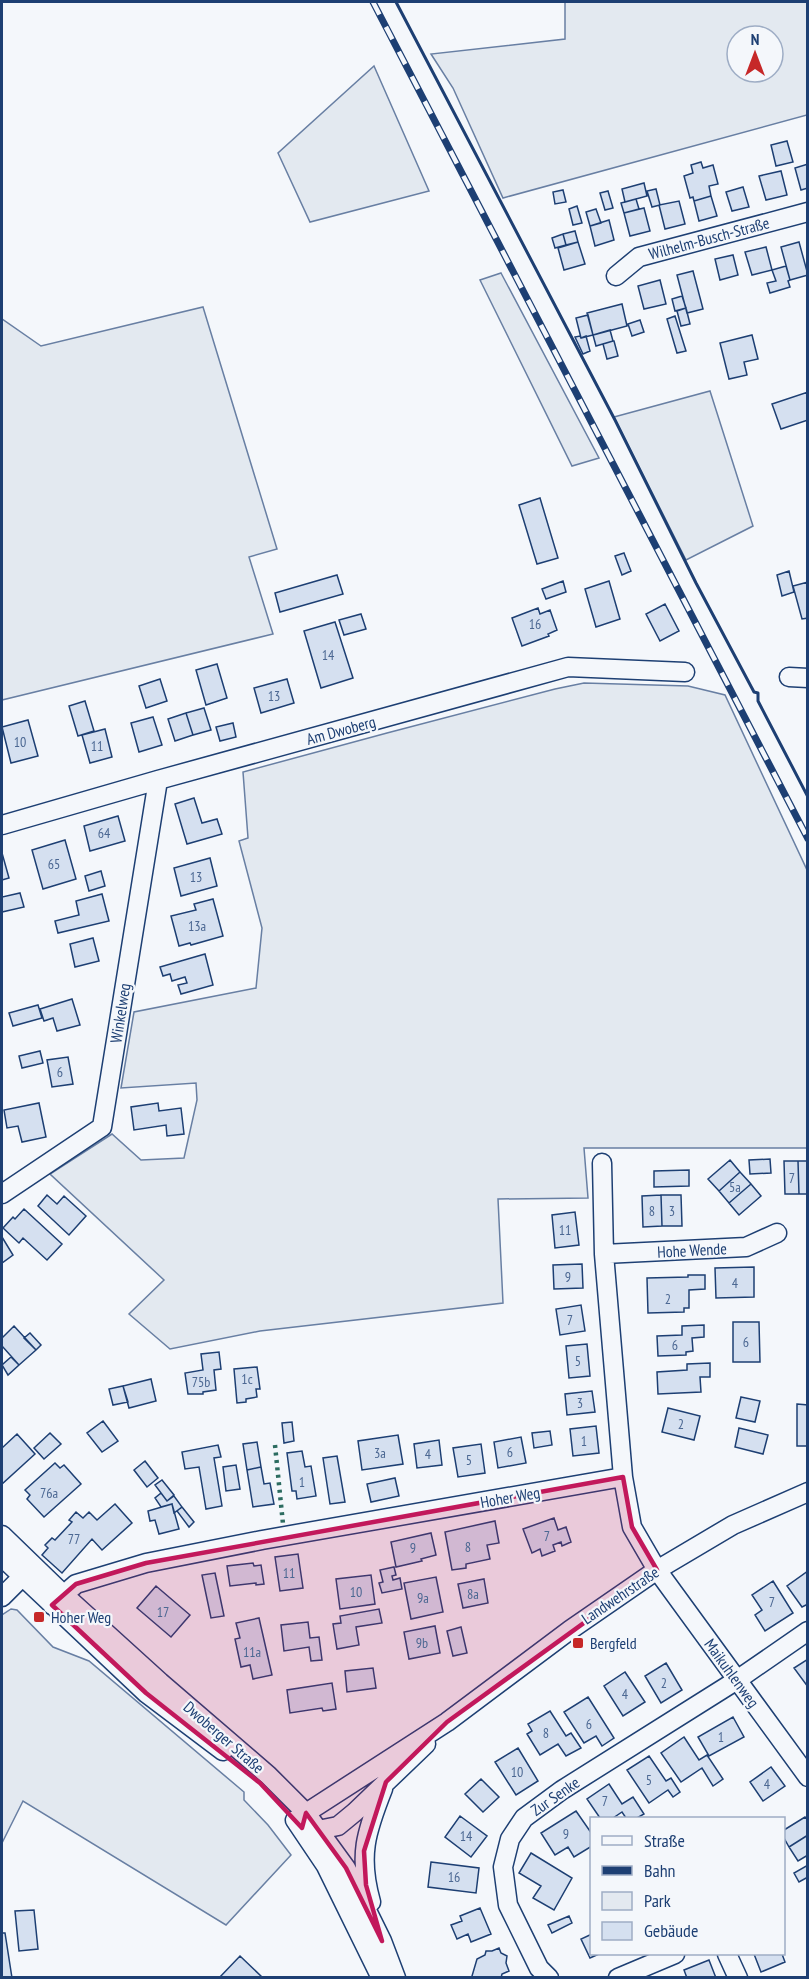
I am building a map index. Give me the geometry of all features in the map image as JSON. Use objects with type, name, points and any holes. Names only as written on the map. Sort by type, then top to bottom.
[{"type":"street","name":"Wilhelm-Busch-Straße","points":[[616,276],[639,257],[807,212]]},
{"type":"street","name":"Am Dwoberg","points":[[2,825],[568,667],[685,672]]},
{"type":"street","name":"Winkelweg","points":[[2,1194],[102,1127],[158,780]]},
{"type":"street","points":[[602,1163],[604,1254],[623,1477],[632,1527],[657,1570]]},
{"type":"street","name":"Hohe Wende","points":[[604,1254],[746,1247],[777,1233]]},
{"type":"street","name":"Hoher Weg","points":[[57,1600],[76,1584],[173,1557],[623,1477]]},
{"type":"street","name":"Landwehrstraße","points":[[309,1823],[578,1624],[657,1570],[733,1525],[807,1492]]},
{"type":"street","name":"Dwoberger Straße","points":[[2,1535],[28,1571],[146,1693],[223,1750],[279,1800],[309,1823],[346,1868],[382,1941],[396,1977]]},
{"type":"street","name":"Dwoberger Straße","points":[[2,1557],[28,1571]]},
{"type":"street","name":"Maikuhlenweg","points":[[657,1570],[807,1777]]},
{"type":"street","points":[[2,1597],[28,1571]]},
{"type":"street","name":"Zur Senke","points":[[549,1977],[539,1968],[508,1905],[503,1867],[510,1839],[524,1818],[562,1790],[737,1680],[807,1631]]},
{"type":"street","name":"Landwehrstraße","points":[[309,1823],[338,1826],[412,1759],[447,1722]]},
{"type":"street","name":"Landwehrstraße","points":[[382,1941],[366,1885],[364,1851],[371,1818],[386,1782]]},
{"type":"street","name":"Dwoberger Straße","points":[[309,1823],[326,1866],[381,1977]]},
{"type":"street","points":[[618,1977],[670,1955]]},
{"type":"street","points":[[728,1955],[738,1977]]},
{"type":"highlighted area","points":[[623,1477],[632,1527],[657,1570],[447,1722],[386,1782],[364,1851],[366,1885],[382,1941],[346,1868],[306,1813],[302,1828],[260,1783],[146,1693],[52,1605],[76,1584],[146,1563]]},
{"type":"green space","points":[[565,2],[807,2],[807,115],[503,198],[453,88],[431,54],[565,39]]},
{"type":"green space","points":[[374,66],[429,191],[310,222],[278,153]]},
{"type":"green space","points":[[501,273],[599,458],[572,466],[480,280]]},
{"type":"green space","points":[[203,307],[277,549],[249,557],[273,634],[2,700],[2,319],[41,346]]},
{"type":"green space","points":[[710,391],[753,526],[686,560],[614,417]]},
{"type":"green space","points":[[584,683],[688,686],[725,695],[807,870],[807,1148],[584,1148],[588,1198],[498,1199],[503,1303],[260,1331],[170,1349],[129,1314],[164,1280],[50,1174],[112,1134],[141,1160],[184,1158],[197,1100],[196,1083],[121,1088],[134,1012],[256,988],[262,928],[239,841],[248,838],[243,772]]},
{"type":"green space","points":[[11,1609],[17,1610],[53,1647],[89,1661],[244,1792],[244,1800],[268,1825],[291,1855],[226,1925],[23,1801],[2,1843],[2,1615]]},
{"type":"building","points":[[787,141],[793,162],[776,166],[771,145]]},
{"type":"building","points":[[701,162],[703,168],[713,165],[718,184],[709,186],[711,196],[694,201],[693,197],[690,198],[684,176],[693,173],[691,165]]},
{"type":"building","points":[[808,164],[808,188],[801,190],[795,168]]},
{"type":"building","points":[[781,171],[787,195],[766,200],[759,176]]},
{"type":"building","points":[[644,183],[647,196],[625,202],[622,189]]},
{"type":"building","points":[[743,187],[749,207],[732,211],[726,192]]},
{"type":"building","points":[[656,189],[660,205],[652,207],[647,191]]},
{"type":"building","points":[[563,190],[566,202],[555,204],[553,192]]},
{"type":"building","points":[[608,191],[613,208],[605,210],[600,193]]},
{"type":"building","points":[[711,196],[717,216],[699,221],[694,201]]},
{"type":"building","points":[[636,199],[639,209],[624,213],[621,203]]},
{"type":"building","points":[[679,201],[685,224],[665,229],[659,205]]},
{"type":"building","points":[[577,206],[582,223],[573,225],[569,209]]},
{"type":"building","points":[[644,208],[650,231],[630,236],[624,213]]},
{"type":"building","points":[[596,209],[601,223],[590,226],[586,212]]},
{"type":"building","points":[[609,220],[614,240],[595,246],[590,226]]},
{"type":"building","points":[[575,231],[578,242],[566,245],[563,234]]},
{"type":"building","points":[[563,234],[566,245],[555,248],[552,238]]},
{"type":"building","points":[[578,242],[585,264],[564,270],[558,248]]},
{"type":"building","points":[[799,242],[808,275],[790,280],[781,247]]},
{"type":"building","points":[[766,247],[772,270],[752,275],[745,252]]},
{"type":"building","points":[[733,255],[738,275],[720,280],[715,259]]},
{"type":"building","points":[[786,266],[790,287],[770,293],[767,283],[776,281],[772,270]]},
{"type":"building","points":[[693,271],[703,309],[687,313],[677,275]]},
{"type":"building","points":[[660,280],[666,304],[644,309],[638,286]]},
{"type":"building","points":[[682,296],[686,308],[675,311],[672,299]]},
{"type":"building","points":[[622,304],[627,326],[593,335],[587,313]]},
{"type":"building","points":[[686,308],[690,324],[681,326],[677,311]]},
{"type":"building","points":[[588,315],[593,335],[581,338],[576,318]]},
{"type":"building","points":[[675,316],[686,351],[677,353],[667,319]]},
{"type":"building","points":[[640,320],[644,332],[632,336],[628,324]]},
{"type":"building","points":[[610,330],[613,341],[596,346],[593,335]]},
{"type":"building","points":[[752,335],[758,359],[744,362],[747,375],[729,379],[720,343]]},
{"type":"building","points":[[580,336],[581,338],[586,336],[590,351],[583,354],[575,337]]},
{"type":"building","points":[[614,341],[618,356],[607,359],[603,344]]},
{"type":"building","points":[[808,392],[808,420],[781,429],[772,404]]},
{"type":"building","points":[[540,498],[558,558],[537,564],[519,505]]},
{"type":"building","points":[[624,553],[631,571],[622,575],[615,556]]},
{"type":"building","points":[[789,571],[794,592],[782,596],[777,575]]},
{"type":"building","points":[[337,575],[343,594],[280,612],[275,593]]},
{"type":"building","points":[[563,581],[566,592],[546,599],[542,589]]},
{"type":"building","points":[[609,581],[620,619],[596,627],[585,589]]},
{"type":"building","points":[[808,582],[808,618],[802,619],[793,586]]},
{"type":"building","points":[[665,604],[679,631],[660,641],[646,614]]},
{"type":"building","points":[[538,608],[540,614],[550,610],[557,630],[548,634],[549,636],[522,646],[512,618]]},
{"type":"building","points":[[361,614],[366,629],[344,635],[339,620]]},
{"type":"building","points":[[335,622],[353,678],[321,688],[304,631]]},
{"type":"building","points":[[217,664],[227,698],[206,705],[196,670]]},
{"type":"building","points":[[160,679],[167,701],[146,708],[139,686]]},
{"type":"building","points":[[287,679],[294,703],[261,713],[254,688]]},
{"type":"building","points":[[85,701],[94,731],[78,736],[69,706]]},
{"type":"building","points":[[204,708],[211,730],[193,735],[186,713]]},
{"type":"building","points":[[186,713],[193,735],[175,741],[168,719]]},
{"type":"building","points":[[153,717],[162,745],[139,752],[131,723]]},
{"type":"building","points":[[28,720],[38,756],[11,763],[2,727]]},
{"type":"building","points":[[233,723],[236,737],[220,741],[216,727]]},
{"type":"building","points":[[105,729],[112,757],[90,763],[82,735]]},
{"type":"building","points":[[194,798],[202,823],[217,819],[222,834],[187,844],[175,804]]},
{"type":"building","points":[[118,816],[125,841],[90,851],[84,826]]},
{"type":"building","points":[[65,840],[76,879],[43,889],[32,850]]},
{"type":"building","points":[[2,853],[9,878],[2,880]]},
{"type":"building","points":[[210,858],[217,886],[181,896],[174,868]]},
{"type":"building","points":[[101,871],[105,886],[89,891],[85,876]]},
{"type":"building","points":[[20,893],[24,907],[2,912],[2,897]]},
{"type":"building","points":[[102,894],[109,921],[58,933],[55,921],[79,915],[76,901]]},
{"type":"building","points":[[213,899],[223,936],[179,946],[171,916],[196,910],[194,904]]},
{"type":"building","points":[[93,938],[99,961],[75,967],[70,944]]},
{"type":"building","points":[[205,954],[213,985],[181,994],[178,985],[187,983],[185,977],[172,981],[170,974],[163,976],[160,967]]},
{"type":"building","points":[[72,999],[80,1025],[57,1031],[53,1018],[44,1021],[40,1009]]},
{"type":"building","points":[[38,1005],[42,1018],[13,1026],[9,1013]]},
{"type":"building","points":[[40,1051],[43,1063],[22,1068],[19,1056]]},
{"type":"building","points":[[68,1057],[73,1084],[52,1087],[47,1060]]},
{"type":"building","points":[[39,1103],[46,1137],[22,1142],[18,1126],[7,1128],[4,1110]]},
{"type":"building","points":[[158,1103],[159,1111],[181,1108],[184,1134],[167,1136],[166,1125],[134,1130],[131,1107]]},
{"type":"building","points":[[770,1159],[771,1173],[750,1174],[749,1160]]},
{"type":"building","points":[[730,1160],[740,1172],[719,1191],[708,1179]]},
{"type":"building","points":[[784,1161],[798,1161],[799,1194],[785,1194]]},
{"type":"building","points":[[798,1161],[808,1161],[808,1194],[799,1194]]},
{"type":"building","points":[[689,1170],[689,1186],[654,1187],[654,1171]]},
{"type":"building","points":[[740,1172],[751,1184],[729,1203],[719,1191]]},
{"type":"building","points":[[751,1184],[761,1196],[739,1215],[729,1203]]},
{"type":"building","points":[[47,1195],[57,1204],[64,1196],[86,1216],[69,1235],[38,1206]]},
{"type":"building","points":[[661,1195],[681,1195],[682,1226],[662,1226]]},
{"type":"building","points":[[661,1195],[662,1226],[643,1227],[642,1196]]},
{"type":"building","points":[[24,1209],[62,1244],[47,1260],[23,1238],[19,1243],[3,1228]]},
{"type":"building","points":[[575,1212],[579,1245],[555,1248],[552,1215]]},
{"type":"building","points":[[2,1237],[13,1255],[2,1263]]},
{"type":"building","points":[[582,1264],[583,1288],[554,1289],[553,1265]]},
{"type":"building","points":[[754,1267],[754,1297],[716,1298],[715,1268]]},
{"type":"building","points":[[688,1275],[705,1275],[705,1289],[689,1290],[689,1308],[684,1308],[684,1312],[648,1313],[647,1278],[688,1277]]},
{"type":"building","points":[[581,1305],[585,1331],[560,1335],[556,1309]]},
{"type":"building","points":[[733,1322],[759,1322],[760,1362],[733,1362]]},
{"type":"building","points":[[704,1325],[704,1337],[692,1338],[693,1351],[686,1352],[686,1355],[658,1356],[657,1336],[682,1335],[682,1326]]},
{"type":"building","points":[[14,1326],[36,1350],[19,1365],[2,1346],[2,1338]]},
{"type":"building","points":[[30,1333],[41,1345],[36,1350],[24,1338]]},
{"type":"building","points":[[587,1344],[590,1376],[569,1378],[566,1346]]},
{"type":"building","points":[[219,1352],[221,1369],[214,1370],[216,1390],[203,1392],[203,1394],[188,1394],[185,1373],[203,1370],[201,1354]]},
{"type":"building","points":[[11,1357],[19,1365],[8,1375],[2,1365]]},
{"type":"building","points":[[710,1363],[710,1377],[700,1377],[701,1392],[658,1394],[657,1372],[687,1370],[687,1364]]},
{"type":"building","points":[[257,1367],[260,1389],[256,1389],[257,1397],[237,1403],[234,1369]]},
{"type":"building","points":[[151,1379],[156,1401],[129,1408],[123,1386]]},
{"type":"building","points":[[123,1386],[128,1402],[113,1405],[109,1389]]},
{"type":"building","points":[[592,1391],[595,1412],[567,1415],[565,1394]]},
{"type":"building","points":[[741,1397],[760,1401],[755,1422],[736,1418]]},
{"type":"building","points":[[797,1404],[808,1405],[808,1446],[797,1446]]},
{"type":"building","points":[[668,1408],[700,1416],[694,1440],[662,1432]]},
{"type":"building","points":[[103,1421],[118,1441],[102,1452],[87,1433]]},
{"type":"building","points":[[292,1422],[294,1441],[284,1443],[282,1423]]},
{"type":"building","points":[[596,1426],[599,1453],[573,1456],[570,1429]]},
{"type":"building","points":[[739,1428],[768,1435],[763,1454],[735,1447]]},
{"type":"building","points":[[550,1431],[552,1445],[534,1448],[532,1433]]},
{"type":"building","points":[[50,1433],[61,1444],[44,1459],[34,1448]]},
{"type":"building","points":[[17,1434],[35,1454],[2,1484],[2,1448]]},
{"type":"building","points":[[398,1435],[403,1464],[362,1470],[358,1441]]},
{"type":"building","points":[[521,1437],[526,1463],[498,1468],[494,1442]]},
{"type":"building","points":[[439,1440],[442,1465],[417,1468],[414,1444]]},
{"type":"building","points":[[257,1442],[261,1467],[247,1470],[243,1444]]},
{"type":"building","points":[[481,1444],[485,1473],[458,1477],[453,1448]]},
{"type":"building","points":[[218,1445],[221,1457],[214,1458],[222,1506],[206,1509],[199,1467],[185,1469],[182,1452]]},
{"type":"building","points":[[302,1451],[305,1467],[311,1466],[316,1496],[297,1499],[296,1491],[292,1491],[287,1453]]},
{"type":"building","points":[[337,1456],[345,1502],[330,1504],[323,1458]]},
{"type":"building","points":[[145,1461],[158,1478],[147,1487],[134,1470]]},
{"type":"building","points":[[55,1463],[60,1468],[64,1465],[81,1484],[44,1517],[27,1499],[30,1495],[25,1490]]},
{"type":"building","points":[[236,1465],[240,1489],[226,1491],[223,1467]]},
{"type":"building","points":[[261,1467],[264,1484],[270,1483],[274,1504],[253,1507],[247,1470]]},
{"type":"building","points":[[395,1478],[399,1496],[371,1502],[367,1484]]},
{"type":"building","points":[[162,1480],[174,1495],[167,1501],[155,1485]]},
{"type":"building","points":[[161,1493],[167,1501],[174,1496],[182,1507],[174,1513],[172,1504],[161,1507],[155,1498]]},
{"type":"building","points":[[115,1504],[132,1523],[102,1550],[92,1539],[62,1573],[42,1555],[48,1548],[45,1545],[52,1538],[55,1540],[72,1522],[69,1520],[76,1512],[83,1518],[89,1512],[97,1520]]},
{"type":"building","points":[[172,1504],[179,1529],[159,1534],[155,1520],[150,1521],[148,1511]]},
{"type":"building","points":[[182,1507],[194,1522],[189,1527],[177,1511]]},
{"type":"building","points":[[554,1518],[558,1530],[566,1527],[571,1542],[562,1546],[561,1542],[553,1545],[555,1551],[542,1556],[540,1549],[532,1553],[523,1529]]},
{"type":"building","points":[[495,1521],[499,1543],[487,1545],[490,1559],[466,1564],[466,1568],[452,1570],[445,1532]]},
{"type":"building","points":[[431,1533],[436,1555],[396,1567],[391,1542]]},
{"type":"building","points":[[298,1554],[303,1588],[280,1591],[275,1557]]},
{"type":"building","points":[[253,1563],[254,1566],[261,1565],[264,1584],[230,1586],[227,1566]]},
{"type":"building","points":[[394,1567],[396,1575],[392,1576],[393,1580],[400,1578],[402,1589],[382,1593],[379,1583],[383,1582],[380,1570]]},
{"type":"building","points":[[808,1571],[808,1604],[802,1607],[787,1586]]},
{"type":"building","points":[[215,1573],[224,1616],[211,1618],[202,1575]]},
{"type":"building","points":[[371,1575],[375,1604],[340,1609],[336,1579]]},
{"type":"building","points":[[436,1577],[443,1612],[411,1619],[404,1583]]},
{"type":"building","points":[[484,1579],[488,1603],[463,1608],[458,1584]]},
{"type":"building","points":[[773,1581],[793,1613],[765,1631],[755,1615],[762,1610],[752,1595]]},
{"type":"building","points":[[156,1586],[190,1615],[171,1637],[137,1608]]},
{"type":"building","points":[[379,1609],[382,1623],[356,1627],[359,1645],[337,1649],[333,1624],[341,1623],[340,1616]]},
{"type":"building","points":[[259,1618],[272,1675],[253,1679],[250,1665],[241,1667],[235,1639],[240,1638],[236,1623]]},
{"type":"building","points":[[308,1622],[310,1638],[319,1637],[322,1660],[311,1661],[309,1647],[284,1651],[281,1625]]},
{"type":"building","points":[[435,1626],[440,1653],[409,1659],[404,1632]]},
{"type":"building","points":[[461,1627],[467,1653],[453,1656],[447,1631]]},
{"type":"building","points":[[808,1659],[808,1687],[794,1668]]},
{"type":"building","points":[[666,1663],[682,1690],[661,1703],[645,1676]]},
{"type":"building","points":[[373,1668],[376,1688],[347,1692],[345,1671]]},
{"type":"building","points":[[625,1672],[645,1702],[623,1716],[604,1686]]},
{"type":"building","points":[[332,1683],[336,1709],[323,1711],[322,1708],[290,1713],[287,1690]]},
{"type":"building","points":[[588,1697],[614,1738],[602,1746],[596,1736],[584,1743],[564,1712]]},
{"type":"building","points":[[550,1711],[566,1736],[571,1733],[581,1748],[566,1756],[558,1744],[540,1755],[527,1734],[532,1731],[528,1724]]},
{"type":"building","points":[[733,1717],[744,1737],[709,1756],[698,1737]]},
{"type":"building","points":[[684,1737],[699,1760],[707,1755],[723,1779],[713,1786],[702,1768],[681,1782],[661,1753]]},
{"type":"building","points":[[518,1748],[538,1781],[516,1795],[495,1762]]},
{"type":"building","points":[[649,1756],[666,1781],[671,1778],[680,1792],[673,1797],[668,1790],[649,1803],[627,1770]]},
{"type":"building","points":[[771,1767],[785,1786],[763,1801],[750,1782]]},
{"type":"building","points":[[481,1779],[499,1797],[483,1812],[465,1794]]},
{"type":"building","points":[[609,1784],[622,1804],[633,1797],[644,1814],[639,1817],[625,1817],[622,1812],[614,1817],[599,1817],[587,1799]]},
{"type":"building","points":[[576,1811],[590,1831],[590,1847],[574,1857],[568,1847],[555,1855],[541,1833]]},
{"type":"building","points":[[460,1816],[487,1836],[471,1857],[445,1837]]},
{"type":"building","points":[[805,1817],[808,1820],[808,1835],[789,1847],[785,1840],[785,1829]]},
{"type":"building","points":[[808,1835],[808,1855],[798,1861],[789,1847]]},
{"type":"building","points":[[531,1853],[572,1878],[554,1910],[533,1898],[541,1886],[519,1873]]},
{"type":"building","points":[[431,1862],[479,1868],[476,1893],[428,1887]]},
{"type":"building","points":[[808,1865],[808,1877],[799,1882],[794,1873]]},
{"type":"building","points":[[480,1908],[491,1934],[471,1942],[468,1934],[457,1939],[451,1925],[462,1921],[460,1916]]},
{"type":"building","points":[[34,1910],[38,1949],[19,1951],[15,1911]]},
{"type":"building","points":[[569,1916],[572,1923],[552,1933],[548,1925]]},
{"type":"building","points":[[2,1933],[5,1933],[12,1978],[2,1978]]},
{"type":"building","points":[[590,1935],[590,1955],[597,1955],[590,1958],[581,1939]]},
{"type":"building","points":[[499,1948],[501,1953],[507,1956],[506,1963],[509,1971],[502,1974],[501,1978],[472,1976],[477,1959],[485,1955],[486,1951]]},
{"type":"building","points":[[754,1955],[782,1955],[785,1962],[761,1972]]},
{"type":"building","points":[[240,1956],[263,1978],[219,1978]]},
{"type":"building","points":[[709,1960],[716,1978],[687,1978],[684,1970]]},
{"type":"railway","points":[[373,2],[808,839]]},
{"type":"hedge","points":[[275,1445],[283,1524]]},
{"type":"wall","points":[[396,2],[615,420],[696,583],[754,692],[758,693],[758,701],[808,797]]},
{"type":"place","name":"Hoher Weg","points":[[39,1617]]},
{"type":"place","name":"Bergfeld","points":[[578,1643]]}]
